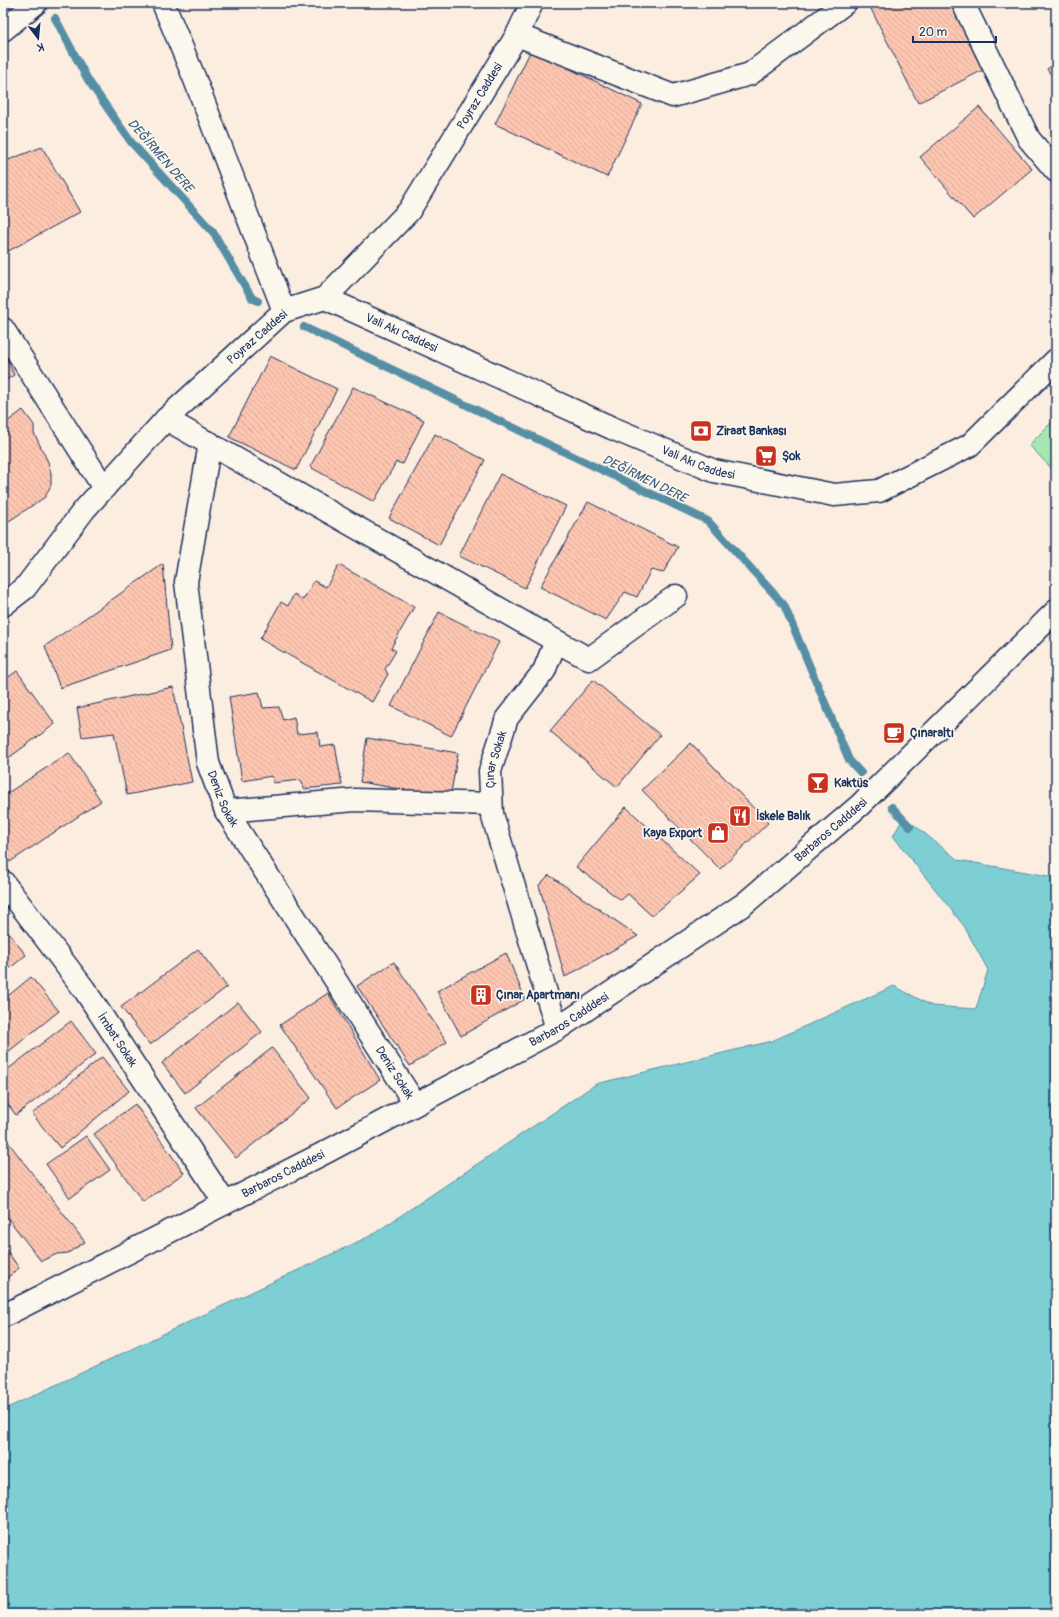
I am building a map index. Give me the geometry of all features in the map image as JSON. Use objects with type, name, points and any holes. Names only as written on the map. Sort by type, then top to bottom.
[{"type":"street","points":[[3,30],[36,3]]},
{"type":"street","points":[[163,3],[194,77],[284,311]]},
{"type":"street","name":"Poyraz Caddesi","points":[[3,605],[25,588],[84,510],[166,419],[284,311],[325,298],[409,211],[517,35],[532,3]]},
{"type":"street","points":[[517,35],[674,96],[750,74],[845,3]]},
{"type":"street","points":[[963,3],[1029,138],[1056,171]]},
{"type":"street","name":"Vali Akı Caddesi","points":[[325,298],[612,428],[714,471],[834,495],[878,492],[970,445],[1056,360]]},
{"type":"street","points":[[3,329],[104,488]]},
{"type":"street","points":[[166,419],[556,642],[589,659],[676,596]]},
{"type":"street","name":"Deniz Sokak","points":[[210,444],[186,582],[208,763],[226,811],[415,1104]]},
{"type":"street","name":"Barbaros Cadddesi","points":[[3,1316],[225,1203],[557,1029],[750,899],[860,806],[1056,612]]},
{"type":"street","name":"Çınar Sokak","points":[[556,642],[544,671],[507,718],[490,771],[492,814],[507,868],[557,1029]]},
{"type":"street","points":[[226,811],[355,800],[491,804]]},
{"type":"street","name":"İmbat Sokak","points":[[3,882],[84,989],[225,1203]]},
{"type":"green space","points":[[1056,418],[1056,473],[1029,445]]},
{"type":"water","points":[[904,817],[958,860],[1054,877],[1056,876],[1056,1614],[3,1614],[3,1410],[372,1235],[596,1084],[772,1041],[894,986],[932,1006],[976,1009],[988,970],[964,926],[893,836]]},
{"type":"building","points":[[874,3],[951,3],[985,69],[918,103],[869,5]]},
{"type":"building","points":[[531,50],[642,104],[607,177],[495,124]]},
{"type":"building","points":[[1056,63],[1056,82],[1047,69]]},
{"type":"building","points":[[979,107],[1032,169],[973,219],[920,157]]},
{"type":"building","points":[[42,147],[80,212],[3,254],[3,162]]},
{"type":"building","points":[[3,350],[14,375],[3,382]]},
{"type":"building","points":[[270,356],[337,389],[296,470],[229,437]]},
{"type":"building","points":[[353,387],[424,420],[403,464],[396,462],[374,502],[310,467]]},
{"type":"building","points":[[23,410],[34,425],[34,433],[48,462],[51,473],[51,485],[45,497],[3,525],[3,425]]},
{"type":"building","points":[[435,434],[485,460],[439,545],[389,518]]},
{"type":"building","points":[[500,474],[566,506],[525,588],[459,556]]},
{"type":"building","points":[[588,502],[678,547],[663,573],[651,570],[637,597],[625,592],[606,620],[540,587]]},
{"type":"building","points":[[163,564],[171,650],[60,688],[45,646]]},
{"type":"building","points":[[339,565],[414,607],[391,648],[396,651],[385,669],[388,674],[372,702],[260,639],[281,602],[288,606],[294,594],[303,600],[314,581],[326,587]]},
{"type":"building","points":[[439,612],[499,642],[451,736],[391,706]]},
{"type":"building","points":[[17,671],[55,724],[3,762],[3,681]]},
{"type":"building","points":[[593,680],[660,735],[617,787],[550,731]]},
{"type":"building","points":[[173,687],[192,782],[127,795],[114,733],[82,737],[77,708]]},
{"type":"building","points":[[259,692],[263,708],[279,707],[283,720],[294,717],[297,734],[318,732],[320,747],[335,745],[342,785],[304,789],[301,780],[273,783],[272,776],[242,781],[229,697]]},
{"type":"building","points":[[367,738],[458,753],[450,798],[360,782]]},
{"type":"building","points":[[691,743],[768,823],[720,869],[642,790]]},
{"type":"building","points":[[69,753],[101,801],[10,862],[3,852],[3,796]]},
{"type":"building","points":[[626,807],[700,875],[652,916],[628,894],[621,900],[576,867]]},
{"type":"building","points":[[549,875],[638,936],[565,977],[539,885]]},
{"type":"building","points":[[3,926],[26,955],[3,974]]},
{"type":"building","points":[[198,949],[227,987],[150,1045],[121,1007]]},
{"type":"building","name":"Çınar Apartmanı","points":[[506,953],[525,999],[461,1036],[437,991]]},
{"type":"building","points":[[394,962],[447,1042],[410,1066],[357,986]]},
{"type":"building","points":[[31,977],[59,1011],[3,1056],[3,1000]]},
{"type":"building","points":[[328,993],[380,1080],[337,1108],[280,1025]]},
{"type":"building","points":[[238,1002],[262,1032],[185,1093],[162,1063]]},
{"type":"building","points":[[71,1021],[96,1054],[16,1115],[3,1098],[3,1073]]},
{"type":"building","points":[[272,1048],[311,1098],[236,1158],[196,1108]]},
{"type":"building","points":[[102,1057],[129,1091],[60,1148],[32,1114]]},
{"type":"building","points":[[135,1104],[184,1173],[143,1202],[94,1134]]},
{"type":"building","points":[[86,1136],[110,1170],[70,1198],[46,1164]]},
{"type":"building","points":[[8,1142],[85,1242],[68,1253],[57,1254],[41,1261],[3,1212],[3,1146]]},
{"type":"building","points":[[3,1245],[19,1268],[7,1278],[3,1279]]},
{"type":"waterway","name":"DEĞİRMEN DERE","points":[[55,18],[88,80],[131,142],[213,232],[252,298],[258,301]]},
{"type":"waterway","name":"DEĞİRMEN DERE","points":[[304,327],[708,521],[784,605],[849,760],[861,773]]},
{"type":"waterway","points":[[892,807],[910,827]]},
{"type":"place","name":"Ziraat Bankası","points":[[701,431]]},
{"type":"place","name":"Şok","points":[[766,456]]},
{"type":"place","name":"Çınaraltı","points":[[894,733]]},
{"type":"place","name":"Kaktüs","points":[[818,783]]},
{"type":"place","name":"İskele Balık","points":[[740,816]]},
{"type":"place","name":"Kaya Export","points":[[718,833]]},
{"type":"place","name":"Çınar Apartmanı","points":[[481,995]]}]
